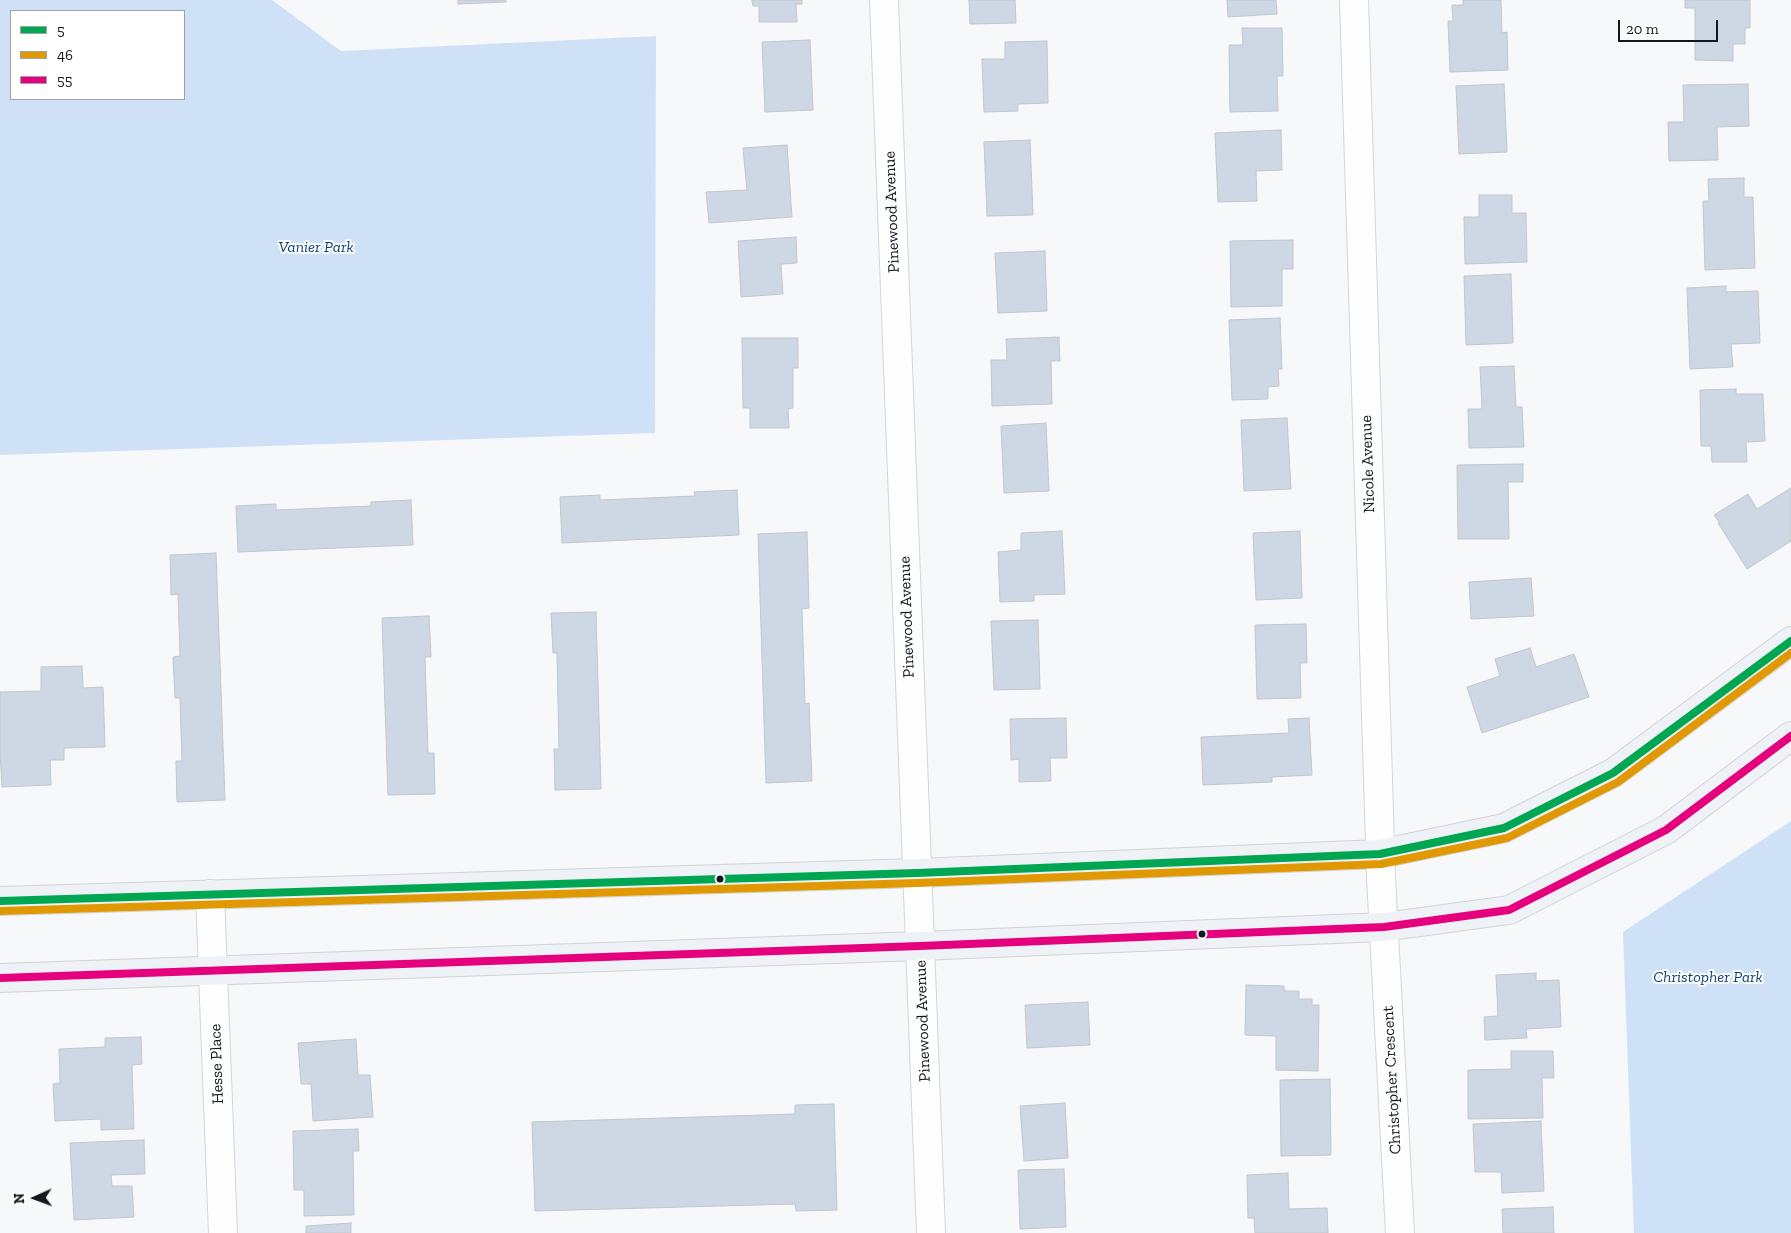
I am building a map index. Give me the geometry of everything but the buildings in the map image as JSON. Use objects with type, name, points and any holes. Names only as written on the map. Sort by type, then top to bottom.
[{"type":"main road","points":[[0,901],[917,872],[1380,854],[1504,828],[1612,773],[1791,641]]},
{"type":"main road","points":[[0,978],[920,946],[1384,927],[1509,910],[1666,830],[1791,736]]},
{"type":"street","name":"Pinewood Avenue","points":[[884,0],[931,1233]]},
{"type":"street","name":"Nicole Avenue","points":[[1354,0],[1380,854],[1384,927]]},
{"type":"street","name":"Hesse Place","points":[[210,894],[223,1233]]},
{"type":"street","name":"Christopher Crescent","points":[[1384,927],[1400,1233]]},
{"type":"green space","name":"Vanier Park","points":[[0,0],[272,0],[341,51],[656,36],[655,433],[0,455]]},
{"type":"green space","name":"Christopher Park","points":[[1791,821],[1791,1233],[1634,1233],[1623,932]]},
{"type":"transit line","name":"5","points":[[0,901],[917,873],[1380,854],[1504,828],[1613,773],[1791,641]]},
{"type":"transit line","name":"46","points":[[0,911],[917,883],[1381,864],[1507,838],[1618,782],[1791,653]]},
{"type":"transit line","name":"55","points":[[0,978],[920,946],[1384,927],[1509,910],[1666,830],[1791,736]]}]
